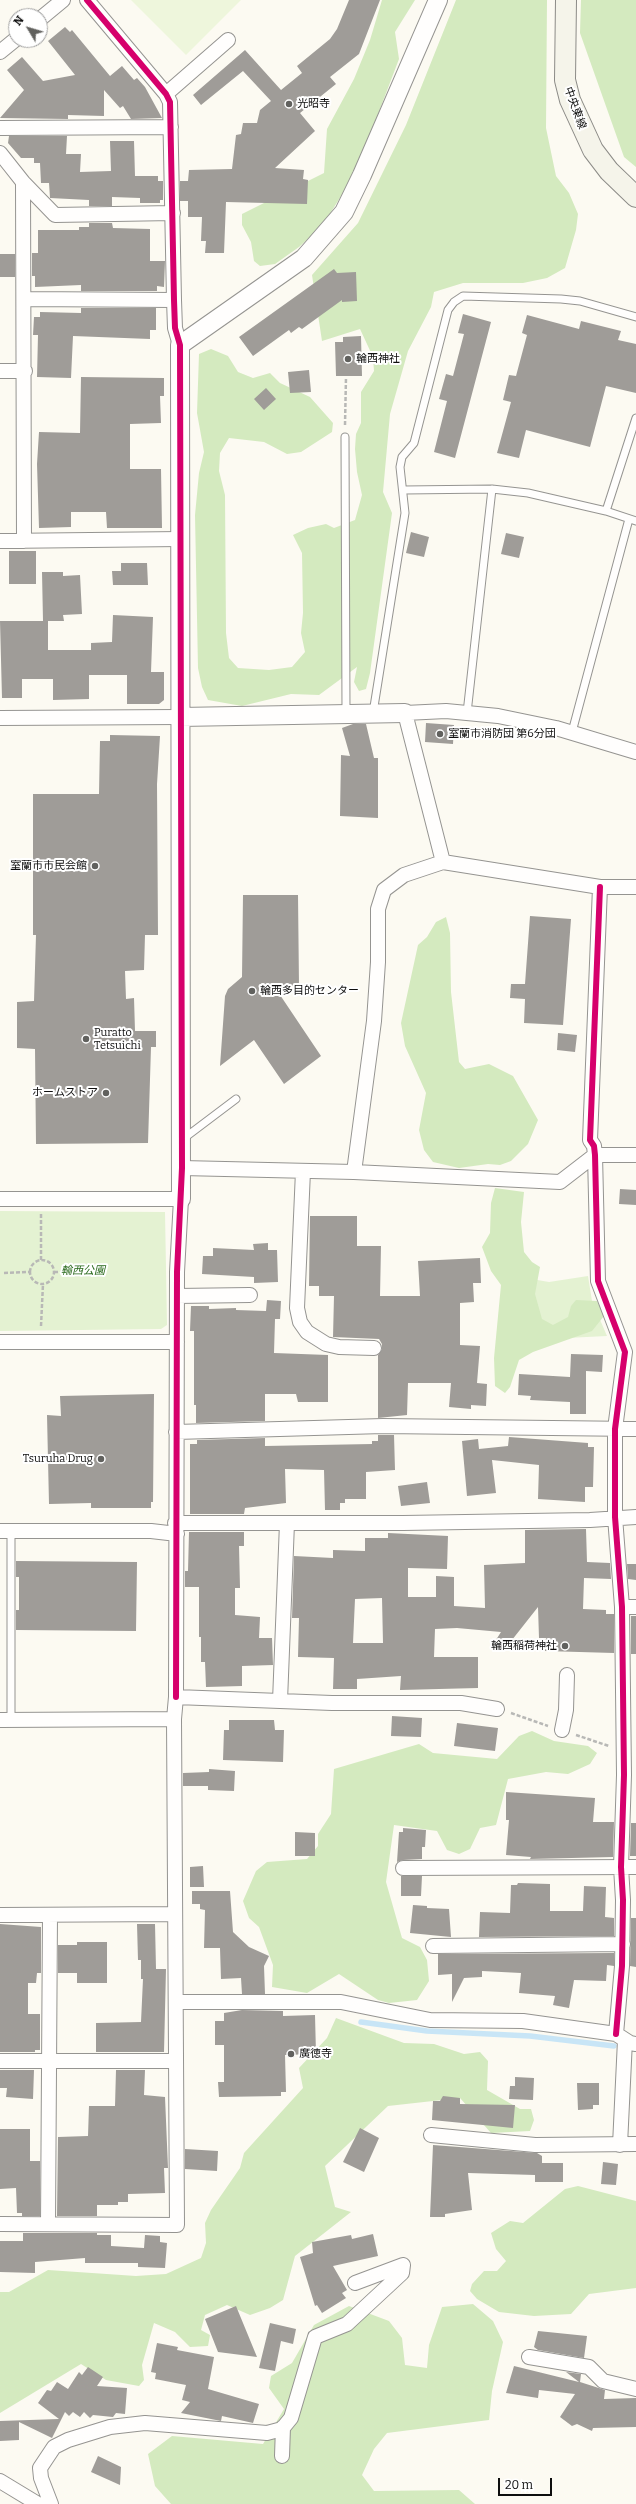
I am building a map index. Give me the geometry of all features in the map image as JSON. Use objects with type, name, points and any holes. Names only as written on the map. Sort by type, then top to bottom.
[{"type":"main road","name":"中央東線","points":[[566,0],[565,80],[570,100],[593,150],[609,171],[636,197]]},
{"type":"street","points":[[48,12],[63,0]]},
{"type":"street","points":[[0,2224],[177,2225],[174,1719],[176,1697],[177,1296],[182,1168],[180,345],[175,328],[170,102],[166,94],[87,0]]},
{"type":"street","points":[[180,345],[304,258],[344,212],[362,175],[438,0]]},
{"type":"street","points":[[166,94],[228,40]]},
{"type":"street","points":[[0,52],[8,46]]},
{"type":"street","points":[[0,128],[171,127]]},
{"type":"street","points":[[0,153],[23,182],[55,215],[173,213]]},
{"type":"street","points":[[23,182],[25,371],[24,541]]},
{"type":"street","points":[[24,299],[174,300]]},
{"type":"street","points":[[0,371],[25,371]]},
{"type":"street","points":[[0,541],[181,539]]},
{"type":"street","points":[[0,718],[180,717],[346,713],[467,713],[498,716],[572,732],[636,752]]},
{"type":"street","points":[[405,713],[443,862]]},
{"type":"street","points":[[354,1172],[374,1021],[378,962],[378,909],[384,890],[404,875],[443,862],[600,887],[636,887]]},
{"type":"street","points":[[600,887],[590,1140],[594,1146],[595,1155],[598,1282],[625,1352],[615,1429],[615,1517],[622,1607],[630,1775],[621,1867],[626,2039],[620,2145]]},
{"type":"street","points":[[182,1168],[354,1172],[560,1182],[595,1155],[636,1155]]},
{"type":"street","points":[[303,1171],[297,1308],[300,1322],[307,1332],[326,1344],[339,1347],[374,1348]]},
{"type":"street","points":[[0,1199],[181,1200]]},
{"type":"street","points":[[177,1296],[250,1294]]},
{"type":"street","points":[[0,1342],[177,1342]]},
{"type":"street","points":[[176,1432],[383,1426],[636,1429]]},
{"type":"street","points":[[6,1531],[151,1531],[176,1528],[286,1523],[590,1520],[615,1517],[636,1517]]},
{"type":"street","points":[[280,1701],[286,1523]]},
{"type":"street","points":[[622,1607],[636,1607]]},
{"type":"street","points":[[562,1730],[566,1710],[567,1675]]},
{"type":"street","points":[[176,1697],[280,1701],[460,1703],[497,1709]]},
{"type":"street","points":[[5,1720],[174,1719]]},
{"type":"street","points":[[403,1868],[636,1867]]},
{"type":"street","points":[[0,1915],[175,1914]]},
{"type":"street","points":[[48,2224],[50,1915]]},
{"type":"street","points":[[433,1946],[623,1944]]},
{"type":"street","points":[[176,2002],[341,2002],[430,2020],[523,2021],[626,2039]]},
{"type":"street","points":[[0,2061],[176,2061]]},
{"type":"street","points":[[432,2135],[534,2145],[636,2144]]},
{"type":"street","points":[[51,2504],[40,2478],[40,2468],[54,2447],[68,2440],[110,2427],[145,2423],[267,2433],[283,2427],[290,2418],[315,2337],[347,2324],[402,2273],[403,2265],[355,2283]]},
{"type":"street","points":[[529,2357],[590,2367],[602,2381],[636,2389]]},
{"type":"street","points":[[282,2456],[283,2427]]},
{"type":"street","points":[[0,2481],[38,2504]]},
{"type":"lane","points":[[373,714],[405,513],[404,490],[400,467],[402,457],[414,442],[448,310],[454,302],[463,296],[561,299],[580,301],[636,317]]},
{"type":"lane","points":[[606,511],[636,418]]},
{"type":"lane","points":[[345,437],[346,713]]},
{"type":"lane","points":[[404,490],[492,489],[528,492],[606,511],[632,520],[572,732]]},
{"type":"lane","points":[[467,713],[492,489]]},
{"type":"lane","points":[[182,1140],[236,1099]]},
{"type":"lane","points":[[5,1720],[6,1531]]},
{"type":"path","points":[[345,429],[346,377]]},
{"type":"path","points":[[40,1260],[41,1211]]},
{"type":"path","points":[[40,1260],[49,1262],[54,1272],[52,1280],[43,1284],[33,1281],[29,1272],[34,1262],[40,1260]]},
{"type":"path","points":[[4,1273],[29,1272]]},
{"type":"path","points":[[54,1272],[95,1272]]},
{"type":"path","points":[[41,1330],[43,1284]]},
{"type":"green space","points":[[131,0],[241,0],[186,55]]},
{"type":"green space","points":[[382,0],[415,0],[395,32],[399,59],[356,172],[323,225],[299,247],[275,264],[260,266],[254,261],[251,242],[242,225],[242,214],[324,173],[327,129],[354,79],[370,40]]},
{"type":"green space","points":[[456,0],[547,0],[546,128],[556,176],[569,193],[578,214],[576,230],[565,268],[547,278],[523,283],[463,283],[434,292],[431,307],[408,351],[390,414],[383,492],[392,513],[370,673],[366,689],[359,691],[354,682],[357,667],[319,695],[291,694],[242,706],[208,700],[202,687],[198,668],[195,515],[199,473],[204,452],[197,413],[199,354],[211,349],[228,356],[238,372],[253,378],[270,373],[280,383],[310,397],[333,423],[332,432],[301,452],[287,454],[264,442],[229,438],[220,453],[219,471],[225,495],[226,633],[229,658],[238,668],[269,670],[292,667],[305,652],[301,633],[303,613],[302,553],[293,535],[308,528],[326,524],[334,528],[355,520],[362,495],[357,472],[355,449],[356,434],[361,423],[361,392],[374,371],[373,357],[360,329],[322,341],[312,275],[358,223],[406,125]]},
{"type":"green space","points":[[581,0],[636,0],[636,167],[624,157],[580,33]]},
{"type":"green space","points":[[446,917],[450,933],[451,992],[459,1062],[465,1069],[489,1064],[513,1076],[538,1120],[528,1144],[511,1161],[500,1165],[488,1164],[459,1168],[433,1162],[424,1150],[419,1130],[426,1093],[405,1046],[401,1023],[418,945],[427,937],[436,922]]},
{"type":"green space","points":[[495,1188],[524,1192],[521,1222],[524,1252],[532,1262],[540,1267],[535,1294],[542,1319],[553,1325],[568,1317],[571,1306],[576,1300],[597,1301],[604,1316],[592,1331],[533,1352],[519,1360],[510,1387],[505,1393],[495,1386],[494,1358],[501,1285],[491,1271],[482,1247],[490,1233],[491,1203]]},
{"type":"green space","name":"輪西公園","points":[[0,1211],[165,1212],[167,1325],[161,1329],[0,1331]]},
{"type":"green space","points":[[588,1276],[592,1301],[607,1336],[526,1340],[520,1277],[549,1282]]},
{"type":"green space","points":[[532,1731],[554,1741],[588,1746],[597,1753],[590,1764],[568,1774],[546,1772],[508,1779],[496,1825],[480,1828],[470,1849],[459,1854],[447,1850],[437,1831],[394,1825],[386,1882],[402,1938],[420,1947],[427,1960],[429,1981],[417,2000],[389,2003],[378,2000],[339,1974],[307,1993],[272,1987],[273,1965],[259,1927],[249,1918],[243,1901],[256,1871],[267,1862],[307,1859],[318,1846],[318,1834],[331,1814],[334,1769],[419,1744],[433,1753],[497,1759],[519,1736]]},
{"type":"green space","points":[[336,2018],[404,2043],[434,2044],[464,2054],[480,2052],[488,2061],[487,2090],[520,2109],[531,2109],[534,2120],[530,2131],[491,2133],[460,2098],[388,2106],[325,2166],[335,2207],[351,2212],[295,2256],[283,2300],[270,2308],[250,2315],[227,2305],[205,2315],[201,2330],[210,2335],[208,2346],[190,2347],[175,2332],[154,2323],[142,2365],[144,2380],[139,2386],[106,2380],[81,2364],[0,2413],[0,2292],[9,2292],[48,2270],[136,2276],[166,2274],[201,2258],[206,2243],[205,2223],[211,2210],[240,2168],[244,2153],[303,2088],[299,2068],[327,2038]]},
{"type":"green space","points":[[578,2186],[636,2201],[636,2288],[589,2294],[571,2314],[534,2316],[499,2312],[477,2299],[470,2291],[472,2284],[484,2271],[497,2271],[506,2261],[496,2249],[491,2233],[510,2221],[523,2223],[565,2189]]},
{"type":"green space","points":[[473,2304],[493,2321],[503,2342],[492,2391],[489,2420],[387,2433],[374,2449],[362,2475],[374,2491],[459,2490],[475,2504],[171,2504],[155,2486],[148,2454],[172,2436],[263,2444],[284,2409],[269,2388],[271,2376],[292,2363],[314,2325],[349,2306],[389,2321],[402,2338],[405,2365],[427,2368],[429,2345],[442,2307]]},
{"type":"building","name":"光昭寺","points":[[349,0],[380,0],[359,54],[330,77],[336,84],[300,113],[315,131],[275,168],[304,170],[303,179],[308,180],[307,204],[226,202],[224,253],[205,253],[206,241],[201,241],[202,217],[188,217],[188,201],[180,201],[180,181],[188,181],[189,170],[232,169],[236,135],[241,134],[243,123],[257,123],[260,110],[271,101],[243,71],[201,105],[193,95],[245,50],[281,90],[302,73],[297,66],[330,39],[337,29]]},
{"type":"building","points":[[65,27],[70,32],[72,30],[110,76],[122,66],[134,80],[137,78],[145,87],[162,118],[131,119],[123,106],[120,108],[104,90],[104,116],[68,115],[68,119],[0,118],[24,90],[7,70],[22,57],[43,81],[75,75],[48,41]]},
{"type":"building","points":[[9,136],[67,136],[66,154],[81,154],[80,172],[111,171],[110,141],[134,141],[135,176],[158,176],[158,181],[163,181],[163,200],[160,200],[160,203],[140,203],[140,198],[112,197],[112,206],[89,206],[89,200],[50,198],[49,183],[41,183],[40,163],[34,163],[34,158],[21,158],[8,143]]},
{"type":"building","points":[[89,223],[112,223],[113,228],[150,229],[150,261],[165,261],[164,287],[157,286],[157,291],[81,291],[81,285],[35,287],[35,276],[32,276],[32,253],[38,253],[38,230],[79,230],[79,227],[89,227]]},
{"type":"building","points":[[0,254],[15,254],[15,277],[0,277]]},
{"type":"building","points":[[334,269],[337,273],[356,272],[357,301],[342,302],[342,300],[302,329],[299,327],[291,333],[289,330],[253,356],[239,337]]},
{"type":"building","points":[[81,308],[156,308],[156,330],[150,330],[150,339],[73,336],[71,378],[37,377],[38,335],[33,335],[34,317],[40,317],[40,312],[81,313]]},
{"type":"building","points":[[463,314],[491,322],[455,458],[434,452],[447,401],[439,399],[446,374],[453,376],[464,334],[458,333]]},
{"type":"building","points":[[527,315],[579,329],[581,321],[621,331],[618,340],[636,344],[636,393],[606,386],[590,447],[526,430],[519,458],[497,453],[511,402],[503,400],[509,375],[516,376],[527,335],[522,333]]},
{"type":"building","name":"輪西神社","points":[[361,336],[362,376],[336,376],[335,342],[343,342],[343,337]]},
{"type":"building","points":[[309,370],[311,392],[290,393],[288,372]]},
{"type":"building","points":[[81,377],[164,378],[164,396],[160,396],[161,423],[130,424],[130,469],[161,469],[162,528],[107,528],[106,512],[71,512],[71,527],[39,528],[37,464],[39,432],[80,433]]},
{"type":"building","points":[[266,388],[276,399],[264,410],[254,399]]},
{"type":"building","points":[[411,532],[429,537],[424,557],[406,553]]},
{"type":"building","points":[[506,533],[524,537],[519,558],[501,554]]},
{"type":"building","points":[[9,551],[36,551],[36,584],[9,584]]},
{"type":"building","points":[[121,563],[147,563],[148,585],[113,585],[112,571],[121,571]]},
{"type":"building","points":[[42,572],[63,572],[63,576],[80,575],[82,614],[63,615],[64,621],[43,621]]},
{"type":"building","points":[[113,615],[153,617],[151,672],[164,672],[164,700],[159,704],[127,704],[127,675],[89,675],[89,699],[53,700],[53,679],[22,679],[22,698],[2,698],[0,621],[48,621],[48,650],[91,650],[91,643],[112,642]]},
{"type":"building","name":"室蘭市消防団 第6分団","points":[[426,723],[454,725],[453,744],[425,742]]},
{"type":"building","points":[[353,724],[366,724],[374,758],[378,758],[378,818],[340,816],[341,755],[350,756],[342,728]]},
{"type":"building","points":[[110,735],[160,736],[157,784],[158,935],[145,935],[144,970],[125,971],[126,999],[134,998],[135,1031],[156,1031],[156,1047],[151,1047],[148,1143],[36,1144],[35,1049],[17,1048],[17,1002],[34,1001],[36,935],[33,935],[33,794],[99,794],[100,741],[110,741]]},
{"type":"building","name":"輪西多目的センター","points":[[243,895],[298,895],[299,986],[274,986],[321,1056],[284,1084],[254,1040],[220,1066],[225,996],[228,989],[242,977]]},
{"type":"building","points":[[530,916],[571,919],[563,1025],[524,1023],[525,999],[510,998],[511,984],[525,984]]},
{"type":"building","points":[[558,1033],[577,1035],[575,1052],[557,1050]]},
{"type":"building","points":[[620,1189],[636,1190],[636,1205],[619,1204]]},
{"type":"building","points":[[310,1216],[357,1216],[357,1246],[381,1246],[380,1296],[420,1296],[418,1261],[480,1258],[481,1283],[473,1283],[474,1302],[460,1303],[460,1345],[480,1346],[477,1383],[487,1384],[486,1406],[471,1405],[471,1409],[449,1407],[451,1383],[408,1383],[407,1415],[378,1418],[378,1355],[382,1349],[382,1344],[379,1339],[333,1337],[334,1296],[319,1296],[319,1286],[309,1286]]},
{"type":"building","points":[[268,1243],[268,1250],[277,1250],[278,1282],[254,1283],[254,1277],[202,1274],[203,1256],[213,1256],[213,1248],[254,1250],[253,1244]]},
{"type":"building","points":[[267,1300],[281,1301],[280,1319],[275,1319],[274,1353],[328,1355],[328,1402],[298,1402],[296,1394],[265,1394],[265,1421],[196,1423],[196,1405],[194,1405],[194,1331],[190,1331],[191,1306],[209,1306],[209,1309],[236,1308],[236,1310],[266,1311]]},
{"type":"building","points":[[571,1354],[603,1355],[602,1372],[586,1371],[586,1414],[570,1414],[570,1402],[530,1400],[531,1396],[518,1395],[519,1374],[570,1377]]},
{"type":"building","name":"Tsuruha Drug","points":[[154,1394],[153,1502],[151,1502],[151,1508],[91,1508],[91,1503],[49,1504],[47,1415],[61,1416],[60,1396]]},
{"type":"building","points":[[378,1435],[394,1435],[395,1470],[366,1472],[366,1499],[345,1499],[345,1503],[340,1503],[340,1510],[325,1510],[324,1470],[285,1469],[286,1503],[245,1508],[244,1514],[190,1514],[190,1444],[197,1444],[197,1440],[265,1438],[265,1446],[372,1444],[372,1441],[378,1441]]},
{"type":"building","points":[[509,1437],[588,1443],[588,1447],[594,1447],[593,1487],[585,1487],[585,1502],[538,1499],[539,1465],[492,1460],[496,1493],[467,1496],[462,1441],[478,1439],[479,1449],[508,1446]]},
{"type":"building","points":[[427,1482],[430,1503],[401,1506],[398,1486]]},
{"type":"building","points":[[586,1529],[587,1562],[610,1563],[611,1579],[584,1578],[583,1609],[606,1610],[606,1614],[614,1614],[614,1653],[545,1651],[546,1638],[539,1638],[538,1607],[508,1645],[494,1643],[501,1632],[457,1628],[435,1629],[434,1657],[478,1657],[478,1688],[400,1690],[401,1676],[357,1679],[357,1689],[333,1689],[334,1658],[298,1657],[299,1618],[292,1618],[294,1556],[333,1558],[333,1550],[365,1551],[365,1538],[388,1538],[388,1533],[448,1536],[447,1569],[408,1568],[408,1597],[436,1597],[436,1576],[454,1577],[454,1606],[485,1608],[484,1565],[525,1563],[525,1530]],"holes":[[[382,1598],[383,1643],[353,1643],[355,1599]]]},
{"type":"building","points":[[189,1532],[244,1532],[244,1546],[239,1546],[240,1588],[235,1588],[235,1615],[260,1617],[259,1638],[272,1638],[273,1665],[242,1666],[242,1686],[206,1687],[205,1662],[201,1662],[201,1637],[199,1637],[199,1587],[185,1587],[185,1571],[188,1571]]},
{"type":"building","points":[[16,1561],[137,1562],[136,1631],[16,1630],[16,1610],[19,1610],[19,1577],[16,1577]]},
{"type":"building","points":[[627,1564],[636,1564],[636,1580],[628,1579]]},
{"type":"building","points":[[631,1616],[636,1616],[636,1654],[631,1654]]},
{"type":"building","points":[[392,1716],[422,1718],[421,1737],[391,1736]]},
{"type":"building","points":[[229,1720],[274,1720],[275,1730],[284,1730],[283,1762],[223,1760],[224,1730],[229,1730]]},
{"type":"building","points":[[457,1723],[498,1728],[495,1751],[454,1746]]},
{"type":"building","points":[[209,1769],[235,1771],[234,1791],[208,1790],[208,1786],[183,1786],[183,1773],[209,1772]]},
{"type":"building","points":[[506,1792],[595,1798],[593,1822],[614,1822],[613,1857],[530,1859],[531,1857],[506,1855],[509,1820],[506,1820]]},
{"type":"building","points":[[631,1823],[636,1823],[636,1856],[630,1856]]},
{"type":"building","points":[[403,1828],[426,1830],[425,1847],[422,1847],[422,1859],[403,1860],[397,1862],[399,1832],[403,1832]]},
{"type":"building","points":[[295,1832],[315,1833],[315,1856],[295,1856]]},
{"type":"building","points":[[203,1866],[204,1887],[190,1887],[190,1867]]},
{"type":"building","points":[[401,1876],[422,1876],[421,1896],[401,1896]]},
{"type":"building","points":[[518,1883],[550,1884],[550,1911],[583,1911],[584,1886],[606,1887],[605,1917],[614,1918],[614,1936],[479,1937],[480,1912],[510,1913],[511,1885],[517,1885]]},
{"type":"building","points":[[192,1891],[230,1891],[233,1932],[249,1947],[269,1956],[264,1966],[265,1994],[242,1994],[241,1978],[221,1979],[220,1948],[204,1948],[205,1910],[200,1909],[200,1904],[192,1904]]},
{"type":"building","points":[[413,1905],[427,1906],[427,1908],[449,1909],[451,1937],[410,1933]]},
{"type":"building","points":[[631,1918],[636,1918],[636,1967],[630,1966]]},
{"type":"building","points":[[0,1924],[41,1927],[41,1973],[37,1973],[36,1983],[28,1983],[28,2014],[40,2014],[40,2050],[35,2050],[35,2052],[0,2052]]},
{"type":"building","points":[[137,1924],[155,1924],[156,1969],[166,1969],[164,2052],[96,2052],[96,2023],[141,2022],[143,1979],[141,1979],[141,1960],[138,1960]]},
{"type":"building","points":[[77,1942],[107,1942],[107,1983],[77,1983],[77,1973],[58,1973],[58,1945],[77,1945]]},
{"type":"building","points":[[614,1953],[614,1966],[607,1965],[606,1981],[574,1980],[569,2008],[553,2005],[555,1996],[519,1993],[521,1973],[482,1971],[482,1977],[464,1978],[452,2002],[452,1974],[438,1975],[438,1954]]},
{"type":"building","name":"廣徳寺","points":[[242,2010],[283,2011],[283,2016],[315,2015],[316,2054],[285,2055],[286,2092],[281,2092],[281,2096],[219,2097],[218,2082],[224,2082],[224,2045],[215,2045],[215,2021],[224,2021],[224,2013]]},
{"type":"building","points":[[0,2070],[34,2070],[33,2099],[6,2097],[7,2088],[0,2088]]},
{"type":"building","points":[[116,2070],[145,2070],[144,2095],[165,2097],[168,2168],[164,2168],[165,2193],[128,2194],[128,2202],[118,2202],[118,2205],[97,2205],[97,2216],[57,2216],[58,2137],[88,2136],[89,2106],[115,2106]]},
{"type":"building","points":[[515,2077],[534,2078],[533,2100],[509,2099],[510,2086],[515,2086]]},
{"type":"building","points":[[577,2083],[599,2083],[599,2105],[593,2105],[593,2109],[578,2110]]},
{"type":"building","points":[[443,2096],[460,2098],[460,2104],[515,2105],[513,2128],[432,2120],[433,2101],[440,2101]]},
{"type":"building","points":[[360,2128],[379,2138],[364,2172],[343,2162]]},
{"type":"building","points":[[0,2129],[30,2129],[30,2161],[40,2161],[40,2216],[22,2216],[22,2213],[17,2213],[16,2188],[0,2189]]},
{"type":"building","points":[[433,2145],[537,2153],[542,2156],[542,2163],[563,2163],[563,2182],[535,2182],[535,2175],[468,2173],[472,2210],[445,2214],[445,2217],[430,2217]]},
{"type":"building","points":[[185,2149],[218,2151],[217,2171],[185,2169]]},
{"type":"building","points":[[603,2162],[618,2164],[616,2185],[601,2184]]},
{"type":"building","points":[[23,2233],[97,2233],[97,2235],[111,2235],[111,2246],[144,2248],[145,2235],[160,2236],[160,2242],[167,2243],[165,2268],[138,2267],[138,2263],[85,2263],[85,2258],[35,2262],[35,2273],[0,2272],[0,2241],[23,2241]]},
{"type":"building","points":[[373,2234],[378,2256],[333,2266],[347,2290],[342,2293],[346,2298],[322,2313],[317,2305],[315,2306],[300,2257],[313,2253],[312,2242],[351,2235],[352,2239]]},
{"type":"building","points":[[236,2306],[257,2357],[218,2352],[205,2319]]},
{"type":"building","points":[[270,2323],[296,2329],[293,2344],[281,2341],[275,2371],[259,2368]]},
{"type":"building","points":[[538,2331],[587,2336],[584,2358],[538,2350],[534,2347]]},
{"type":"building","points":[[157,2343],[178,2347],[177,2350],[214,2357],[208,2389],[259,2404],[253,2423],[222,2416],[221,2421],[181,2413],[190,2402],[182,2400],[186,2385],[155,2379],[156,2373],[151,2372]]},
{"type":"building","points":[[514,2366],[579,2382],[566,2372],[581,2374],[580,2382],[605,2390],[604,2399],[636,2398],[636,2427],[593,2428],[592,2431],[577,2424],[572,2426],[560,2417],[575,2394],[539,2390],[538,2398],[506,2393]]},
{"type":"building","points":[[88,2367],[103,2377],[97,2386],[127,2388],[125,2414],[116,2413],[113,2417],[93,2415],[90,2418],[84,2412],[80,2417],[73,2412],[69,2416],[65,2412],[52,2438],[19,2422],[19,2440],[0,2441],[0,2421],[59,2419],[38,2403],[47,2390],[51,2391],[57,2382],[68,2389],[79,2372],[82,2375]]},
{"type":"building","points":[[98,2456],[121,2467],[120,2485],[91,2472]]},
{"type":"waterway","points":[[361,2022],[427,2031],[530,2036],[614,2046]]},
{"type":"cycle path","points":[[87,0],[166,94],[170,102],[175,328],[180,345],[182,1168],[177,1272],[176,1697]]},
{"type":"cycle path","points":[[600,887],[590,1140],[594,1146],[595,1155],[598,1281],[625,1352],[615,1429],[615,1517],[622,1607],[624,1775],[621,1867],[623,1900],[622,1966],[616,2034]]},
{"type":"place","name":"光昭寺","points":[[289,104]]},
{"type":"place","name":"輪西神社","points":[[348,359]]},
{"type":"place","name":"室蘭市消防団 第6分団","points":[[440,734]]},
{"type":"place","name":"室蘭市市民会館","points":[[95,866]]},
{"type":"place","name":"輪西多目的センター","points":[[252,991]]},
{"type":"place","name":"Puratto Tetsuichi","points":[[86,1039]]},
{"type":"place","name":"ホームストア","points":[[106,1093]]},
{"type":"place","name":"Tsuruha Drug","points":[[101,1459]]},
{"type":"place","name":"輪西稲荷神社","points":[[565,1646]]},
{"type":"place","name":"廣徳寺","points":[[291,2054]]}]
